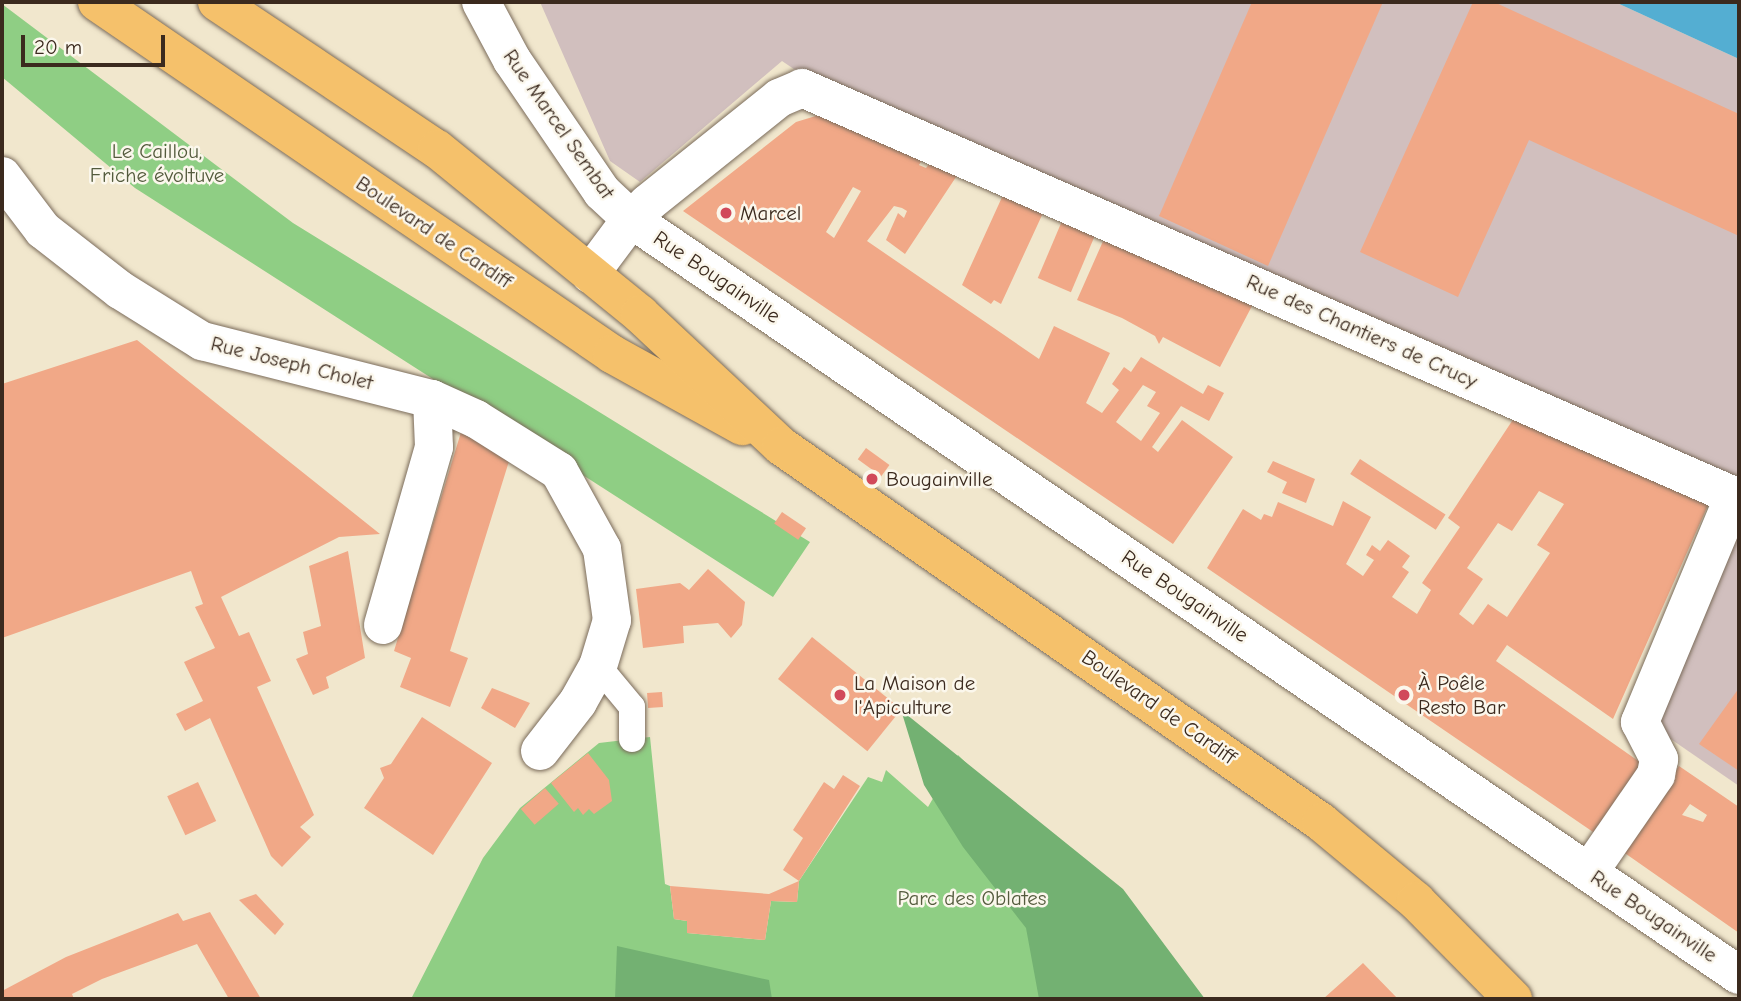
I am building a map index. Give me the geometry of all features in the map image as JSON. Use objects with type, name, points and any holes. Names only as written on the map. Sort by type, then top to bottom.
[{"type":"main road","name":"Boulevard de Cardiff","points":[[97,2],[612,354],[781,446],[1321,822],[1416,901],[1513,999]]},
{"type":"main road","name":"Boulevard de Cardiff","points":[[217,2],[437,149],[640,314],[781,446]]},
{"type":"street","name":"Rue Marcel Sembat","points":[[481,2],[512,60],[602,192],[631,219],[590,274]]},
{"type":"street","name":"Rue des Chantiers de Crucy","points":[[631,219],[779,98],[802,88],[1734,496],[1640,722],[1659,759],[1656,775],[1589,872]]},
{"type":"street","name":"Rue Joseph Cholet","points":[[2,176],[43,230],[120,290],[202,341],[432,399],[476,419],[559,471],[602,549],[612,620],[598,666]]},
{"type":"street","name":"Rue Bougainville","points":[[631,219],[1739,975]]},
{"type":"street","points":[[383,625],[433,447],[432,399]]},
{"type":"street","points":[[540,751],[578,702],[598,666]]},
{"type":"lane","points":[[598,666],[632,707],[632,739]]},
{"type":"shaded area","points":[[540,2],[1615,2],[1739,59],[1739,489],[819,86],[782,61],[640,182],[610,161]]},
{"type":"shaded area","points":[[1739,504],[1739,786],[1646,722]]},
{"type":"green space","name":"Le Caillou, Friche évoltuve","points":[[2,4],[293,223],[810,542],[773,597],[135,188],[2,77]]},
{"type":"green space","points":[[901,710],[1123,889],[1205,999],[1039,999],[1026,928],[963,847],[924,785]]},
{"type":"green space","name":"Parc des Oblates","points":[[650,737],[665,884],[670,886],[674,919],[687,921],[687,933],[765,940],[771,901],[797,902],[799,881],[868,777],[882,782],[886,770],[928,807],[958,755],[1205,999],[411,999],[483,858],[520,808],[599,743]]},
{"type":"green space","points":[[617,946],[769,980],[772,999],[615,999]]},
{"type":"water","points":[[1615,2],[1739,2],[1739,59]]},
{"type":"building","points":[[1252,2],[1383,2],[1268,266],[1159,216]]},
{"type":"building","points":[[1473,2],[1494,2],[1739,114],[1739,236],[1529,140],[1458,297],[1360,252]]},
{"type":"building","points":[[819,115],[922,160],[919,165],[926,168],[930,163],[958,174],[905,254],[886,240],[898,213],[904,218],[907,211],[902,208],[894,206],[867,241],[1039,359],[1054,326],[1110,353],[1086,403],[1102,413],[1119,390],[1112,384],[1124,367],[1131,372],[1141,357],[1203,394],[1208,385],[1224,393],[1209,421],[1181,406],[1152,447],[1158,452],[1182,420],[1233,457],[1173,544],[683,211],[796,122]],"holes":[[[853,187],[861,191],[834,238],[826,232]],[[1143,385],[1156,392],[1147,406],[1160,413],[1141,441],[1116,422]]]},
{"type":"building","points":[[1003,195],[1043,213],[1001,304],[994,300],[991,304],[962,285]]},
{"type":"building","points":[[1062,221],[1095,235],[1071,292],[1038,278]]},
{"type":"building","points":[[1104,239],[1253,304],[1220,367],[1163,337],[1159,344],[1155,336],[1122,318],[1077,300]]},
{"type":"building","points":[[137,340],[380,534],[339,537],[221,597],[239,636],[249,632],[271,681],[257,687],[314,815],[300,827],[311,837],[282,867],[271,856],[210,718],[185,731],[176,714],[203,701],[184,662],[215,648],[195,607],[203,604],[191,571],[2,638],[2,384]]},
{"type":"building","points":[[1514,418],[1709,503],[1613,719],[1507,645],[1496,661],[1644,765],[1596,834],[1207,568],[1243,509],[1261,520],[1264,514],[1272,517],[1278,502],[1333,526],[1343,501],[1371,517],[1346,564],[1363,576],[1374,560],[1366,555],[1372,545],[1380,551],[1388,540],[1410,556],[1402,567],[1409,572],[1392,597],[1417,614],[1431,590],[1422,583],[1460,527],[1448,518]],"holes":[[[1539,491],[1564,504],[1537,545],[1550,553],[1507,617],[1488,604],[1473,625],[1459,614],[1483,579],[1467,568],[1498,523],[1512,531]]]},
{"type":"building","points":[[462,429],[510,458],[450,651],[468,658],[450,707],[400,687],[411,658],[394,651]]},
{"type":"building","points":[[866,448],[889,465],[881,476],[858,459]]},
{"type":"building","points":[[1360,459],[1446,515],[1436,530],[1350,474]]},
{"type":"building","points":[[1273,461],[1315,479],[1306,503],[1282,493],[1287,482],[1267,472]]},
{"type":"building","points":[[782,512],[806,528],[798,540],[774,524]]},
{"type":"building","points":[[348,551],[365,658],[326,677],[329,688],[313,695],[296,659],[308,654],[303,632],[321,626],[309,566]]},
{"type":"building","points":[[708,569],[745,602],[742,625],[731,638],[718,623],[683,626],[684,643],[643,648],[636,589],[680,583],[689,590]]},
{"type":"building","name":"La Maison de l'Apiculture","points":[[812,637],[901,709],[867,751],[778,679]]},
{"type":"building","points":[[492,688],[530,703],[515,728],[481,708]]},
{"type":"building","points":[[1739,688],[1739,771],[1699,744]]},
{"type":"building","points":[[662,692],[663,707],[648,708],[647,693]]},
{"type":"building","points":[[422,717],[492,763],[433,855],[364,808],[384,778],[380,768],[391,764]]},
{"type":"building","points":[[588,753],[609,780],[612,801],[594,814],[589,809],[583,815],[578,808],[574,812],[551,783]]},
{"type":"building","points":[[1679,766],[1739,807],[1739,933],[1619,849]],"holes":[[[1690,804],[1707,815],[1703,822],[1682,815]]]},
{"type":"building","points":[[843,775],[860,786],[799,881],[783,870],[803,838],[793,830],[824,782],[834,789]]},
{"type":"building","points":[[198,782],[216,821],[185,835],[167,796]]},
{"type":"building","points":[[545,788],[559,804],[535,825],[521,809]]},
{"type":"building","points":[[799,881],[797,902],[771,901],[765,940],[687,933],[687,921],[674,919],[670,886],[769,894]]},
{"type":"building","points":[[256,894],[284,924],[275,935],[239,900]]},
{"type":"building","points":[[210,912],[261,999],[229,999],[197,944],[102,979],[72,994],[74,999],[2,999],[2,991],[66,957],[178,913],[183,921]]},
{"type":"building","points":[[1363,963],[1398,999],[1323,999],[1351,974]]},
{"type":"place","name":"Marcel","points":[[726,213]]},
{"type":"place","name":"Bougainville","points":[[872,479]]},
{"type":"place","name":"La Maison de l'Apiculture","points":[[840,695]]},
{"type":"place","name":"À Poêle Resto Bar","points":[[1404,695]]}]
